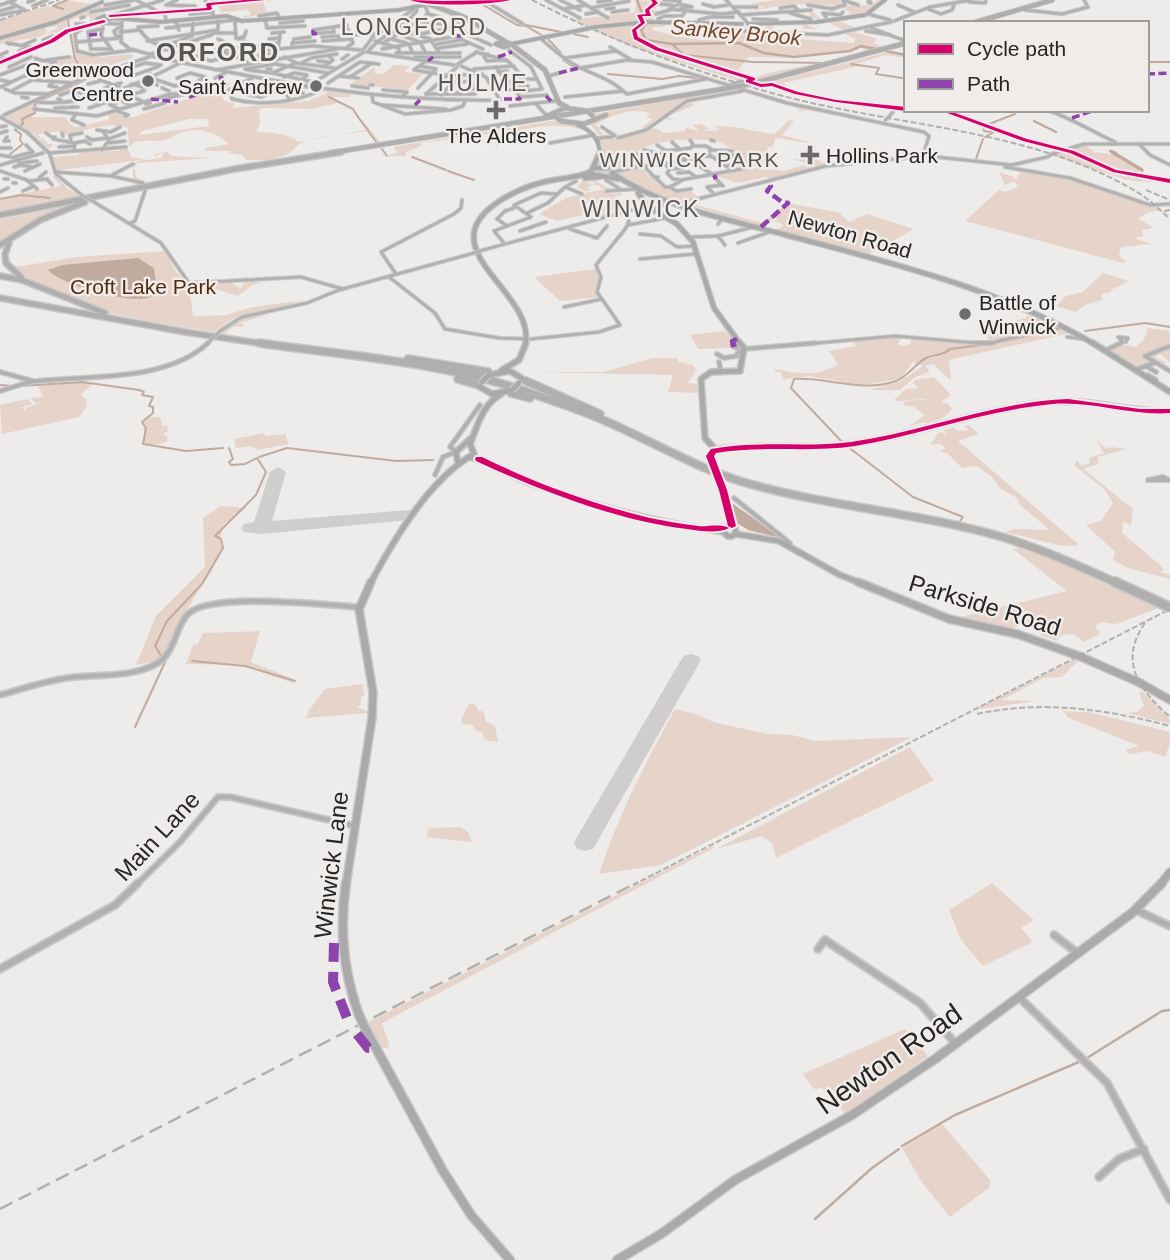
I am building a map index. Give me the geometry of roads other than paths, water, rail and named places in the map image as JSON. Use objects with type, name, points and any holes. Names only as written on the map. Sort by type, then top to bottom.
[{"type":"highway","points":[[973,21],[1049,0]]},
{"type":"highway","points":[[980,21],[1049,0]]},
{"type":"highway","points":[[423,5],[472,21],[503,45],[537,63],[549,76],[553,96],[560,104],[587,111],[593,119]]},
{"type":"highway","points":[[423,5],[458,16],[538,66],[545,75],[559,107],[556,112]]},
{"type":"highway","points":[[981,21],[1025,10]]},
{"type":"highway","points":[[472,21],[484,31]]},
{"type":"highway","points":[[0,217],[235,169],[440,137],[548,123],[576,124],[757,83],[885,50],[904,42]]},
{"type":"highway","points":[[580,109],[715,92]]},
{"type":"highway","points":[[0,217],[236,171],[715,92]]},
{"type":"highway","points":[[553,96],[565,97]]},
{"type":"highway","points":[[440,137],[570,108]]},
{"type":"highway","points":[[556,112],[564,122]]},
{"type":"highway","points":[[0,245],[40,220],[94,200],[236,171]]},
{"type":"highway","points":[[40,220],[7,245],[1,257],[8,269],[51,292]]},
{"type":"highway","points":[[0,276],[22,280],[94,310],[132,320]]},
{"type":"highway","points":[[0,296],[197,331],[430,365],[492,378],[558,399],[605,419]]},
{"type":"highway","points":[[0,296],[185,332],[450,372],[516,388],[605,419]]},
{"type":"highway","points":[[94,310],[197,331]]},
{"type":"highway","points":[[349,354],[494,372]]},
{"type":"highway","points":[[370,359],[481,387]]},
{"type":"highway","points":[[521,379],[692,463],[741,481],[810,500],[934,521],[1001,537],[1086,568],[1169,605]]},
{"type":"highway","points":[[507,392],[605,419]]},
{"type":"main road","points":[[503,45],[542,40],[595,27],[645,22],[739,18],[758,23],[827,21],[865,14],[885,0]]},
{"type":"main road","points":[[0,38],[57,22],[112,13],[158,24],[212,12],[236,19],[265,19],[423,5]]},
{"type":"main road","points":[[95,21],[105,20],[112,13]]},
{"type":"main road","points":[[105,20],[112,13]]},
{"type":"main road","points":[[503,45],[542,40]]},
{"type":"main road","points":[[593,119],[589,125],[597,137],[604,163],[611,171]]},
{"type":"main road","points":[[529,339],[523,319],[474,247],[476,226],[490,208],[510,196],[545,183],[581,177],[600,162],[597,137],[586,127],[576,124]]},
{"type":"main road","points":[[592,170],[611,171]]},
{"type":"main road","points":[[592,170],[591,175],[604,179]]},
{"type":"main road","points":[[521,379],[517,369],[529,339],[524,315],[481,254],[477,244],[477,229],[495,207],[524,191],[561,180],[604,179],[611,171]]},
{"type":"main road","name":"Newton Road","points":[[611,171],[639,190],[712,216],[773,230],[923,273],[1059,324],[1170,392]]},
{"type":"main road","name":"Newton Road","points":[[604,179],[620,179]]},
{"type":"main road","points":[[639,190],[638,193],[652,209],[677,224],[690,237],[714,308],[738,348],[743,362],[740,372],[710,372],[703,376],[705,438],[714,449],[713,464],[728,506],[732,529]]},
{"type":"main road","points":[[481,387],[494,372],[511,368],[521,360]]},
{"type":"main road","points":[[494,372],[521,379]]},
{"type":"main road","points":[[456,453],[472,455],[470,444],[487,402],[507,392],[521,379]]},
{"type":"main road","points":[[481,387],[507,392]]},
{"type":"main road","points":[[359,607],[388,552],[456,453],[467,444],[486,395],[481,387]]},
{"type":"main road","points":[[714,449],[844,445],[904,435],[1052,402],[1087,403],[1140,412],[1170,411]]},
{"type":"main road","name":"Parkside Road","points":[[456,453],[472,455],[528,482],[629,514],[667,524],[716,530],[732,529],[789,545],[840,575],[949,619],[1017,634],[1078,655],[1139,682],[1170,700]]},
{"type":"main road","name":"Winwick Lane","points":[[359,607],[372,683],[373,712],[341,935],[345,971],[366,1030],[443,1171],[471,1215],[505,1258]]},
{"type":"main road","name":"Newton Road","points":[[617,1260],[661,1234],[735,1180],[852,1115],[955,1043],[1136,910],[1170,872]]},
{"type":"street","points":[[33,6],[47,0]]},
{"type":"street","points":[[112,13],[124,2],[135,0],[162,12],[166,19]]},
{"type":"street","points":[[112,13],[163,0]]},
{"type":"street","points":[[188,0],[195,8]]},
{"type":"street","points":[[205,0],[212,12]]},
{"type":"street","points":[[364,51],[377,34],[423,5],[448,0],[508,0]]},
{"type":"street","points":[[546,0],[580,18]]},
{"type":"street","points":[[560,0],[580,10]]},
{"type":"street","points":[[578,0],[608,18]]},
{"type":"street","points":[[596,1],[610,0]]},
{"type":"street","points":[[664,0],[680,1],[726,20],[754,15],[777,20]]},
{"type":"street","points":[[726,0],[739,18],[743,36]]},
{"type":"street","points":[[843,0],[859,5]]},
{"type":"street","points":[[829,12],[845,5],[843,0]]},
{"type":"street","points":[[859,32],[915,11],[969,0]]},
{"type":"street","points":[[927,8],[941,14],[952,10],[953,5],[985,3],[986,0]]},
{"type":"street","points":[[1025,10],[1062,14],[1086,8],[1088,6],[1083,0]]},
{"type":"street","points":[[0,5],[13,1],[17,5],[14,7]]},
{"type":"street","points":[[182,7],[176,1],[166,5],[170,8],[195,8],[212,12]]},
{"type":"street","points":[[596,1],[613,13],[628,10]]},
{"type":"street","points":[[677,8],[680,1]]},
{"type":"street","points":[[124,2],[145,10]]},
{"type":"street","points":[[486,2],[523,24]]},
{"type":"street","points":[[604,7],[627,2]]},
{"type":"street","points":[[704,4],[721,7],[739,18]]},
{"type":"street","points":[[112,13],[129,5]]},
{"type":"street","points":[[423,5],[428,14],[439,17],[447,29],[467,43],[483,49]]},
{"type":"street","points":[[306,88],[346,58],[364,51],[414,15],[423,5]]},
{"type":"street","points":[[563,9],[586,5]]},
{"type":"street","points":[[781,7],[793,5],[799,11]]},
{"type":"street","points":[[808,5],[833,9]]},
{"type":"street","points":[[896,5],[915,11]]},
{"type":"street","points":[[664,12],[657,10],[659,6],[696,9]]},
{"type":"street","points":[[14,7],[25,10],[0,13],[14,7]]},
{"type":"street","points":[[739,18],[749,8],[757,7]]},
{"type":"street","points":[[91,12],[151,15],[195,8]]},
{"type":"street","points":[[591,8],[614,8]]},
{"type":"street","points":[[677,8],[664,12],[659,17],[674,18],[696,9]]},
{"type":"street","points":[[739,18],[749,8]]},
{"type":"street","points":[[444,10],[456,17],[456,24]]},
{"type":"street","points":[[670,10],[684,14],[689,19]]},
{"type":"street","points":[[766,17],[789,11],[810,10]]},
{"type":"street","points":[[773,11],[778,13]]},
{"type":"street","points":[[789,11],[794,18],[805,16],[811,19]]},
{"type":"street","points":[[190,14],[212,12]]},
{"type":"street","points":[[586,14],[598,12]]},
{"type":"street","points":[[112,13],[125,46],[134,50],[181,63],[306,88],[415,99],[465,102],[500,100],[492,83],[473,69]]},
{"type":"street","points":[[112,13],[116,36],[142,34]]},
{"type":"street","points":[[826,17],[823,13],[842,14]]},
{"type":"street","points":[[258,16],[269,14],[304,24],[267,28],[265,19]]},
{"type":"street","points":[[279,18],[284,14]]},
{"type":"street","points":[[342,14],[353,43],[346,49]]},
{"type":"street","points":[[385,42],[428,14]]},
{"type":"street","points":[[865,14],[890,21]]},
{"type":"street","points":[[699,20],[710,15]]},
{"type":"street","points":[[76,23],[85,24],[83,18]]},
{"type":"street","points":[[279,18],[282,28]]},
{"type":"street","points":[[716,18],[739,18],[789,32],[829,34],[872,28],[904,42]]},
{"type":"street","points":[[167,28],[178,29],[193,23],[236,19],[236,38]]},
{"type":"street","points":[[105,20],[102,29],[104,40],[118,53]]},
{"type":"street","points":[[105,20],[76,31],[77,51],[83,54],[134,50]]},
{"type":"street","points":[[174,20],[178,29]]},
{"type":"street","points":[[20,50],[36,48],[76,23],[95,21]]},
{"type":"street","points":[[217,31],[218,21]]},
{"type":"street","points":[[205,22],[205,30]]},
{"type":"street","points":[[418,22],[456,24],[473,38],[503,45],[530,66],[541,90],[517,92]]},
{"type":"street","points":[[160,35],[158,24],[138,25],[151,43],[162,46],[192,37],[193,23]]},
{"type":"street","points":[[314,30],[346,25]]},
{"type":"street","points":[[726,25],[730,30]]},
{"type":"street","points":[[333,28],[334,32],[321,37],[352,39]]},
{"type":"street","points":[[674,28],[740,30]]},
{"type":"street","points":[[102,29],[88,32],[92,50],[111,49]]},
{"type":"street","points":[[426,29],[431,32]]},
{"type":"street","points":[[419,34],[447,29]]},
{"type":"street","points":[[47,41],[43,40],[58,30]]},
{"type":"street","points":[[151,43],[160,35],[205,30],[235,33]]},
{"type":"street","points":[[2,115],[111,68],[217,31]]},
{"type":"street","points":[[225,42],[244,37],[246,31]]},
{"type":"street","points":[[404,31],[419,34],[433,40],[438,48],[460,55]]},
{"type":"street","points":[[866,31],[891,35]]},
{"type":"street","points":[[272,33],[282,33],[279,49],[287,57],[299,63],[334,68]]},
{"type":"street","points":[[137,36],[142,34]]},
{"type":"street","points":[[398,34],[421,42],[425,52]]},
{"type":"street","points":[[51,35],[59,36]]},
{"type":"street","points":[[78,42],[104,40],[120,35]]},
{"type":"street","points":[[350,35],[384,35]]},
{"type":"street","points":[[441,35],[445,38]]},
{"type":"street","points":[[387,48],[457,36]]},
{"type":"street","points":[[236,38],[264,50],[313,42],[335,48],[473,69],[530,66]]},
{"type":"street","points":[[279,43],[268,41],[280,38]]},
{"type":"street","points":[[392,38],[409,44]]},
{"type":"street","points":[[187,54],[219,39],[230,44]]},
{"type":"street","points":[[197,40],[213,43],[247,63]]},
{"type":"street","points":[[388,54],[425,52],[462,40]]},
{"type":"street","points":[[542,40],[564,58],[580,68],[607,78],[628,94],[706,79]]},
{"type":"street","points":[[1,60],[11,60],[32,41]]},
{"type":"street","points":[[176,41],[184,44]]},
{"type":"street","points":[[376,41],[397,46]]},
{"type":"street","points":[[294,46],[298,50],[313,42]]},
{"type":"street","points":[[11,43],[33,58]]},
{"type":"street","points":[[438,48],[467,43]]},
{"type":"street","points":[[409,44],[412,52]]},
{"type":"street","points":[[421,99],[465,59],[483,49],[503,45]]},
{"type":"street","points":[[20,50],[28,46],[36,48]]},
{"type":"street","points":[[397,46],[399,53]]},
{"type":"street","points":[[411,58],[453,57],[474,46]]},
{"type":"street","points":[[610,47],[631,60]]},
{"type":"street","points":[[195,57],[237,48],[264,60]]},
{"type":"street","points":[[215,70],[335,48]]},
{"type":"street","points":[[167,49],[210,61],[232,55]]},
{"type":"street","points":[[564,58],[590,57],[616,51]]},
{"type":"street","points":[[1,60],[6,52]]},
{"type":"street","points":[[477,52],[506,60],[515,66],[523,79]]},
{"type":"street","points":[[256,56],[272,54]]},
{"type":"street","points":[[272,74],[311,58],[337,54]]},
{"type":"street","points":[[488,54],[484,57],[488,61],[506,60]]},
{"type":"street","points":[[215,55],[221,58]]},
{"type":"street","points":[[323,67],[333,59],[329,55]]},
{"type":"street","points":[[47,60],[69,56]]},
{"type":"street","points":[[20,69],[41,57]]},
{"type":"street","points":[[2,87],[56,62],[41,57],[19,62],[1,75],[10,82]]},
{"type":"street","points":[[346,58],[379,64]]},
{"type":"street","points":[[465,59],[473,60]]},
{"type":"street","points":[[1,60],[19,62]]},
{"type":"street","points":[[1,60],[20,77]]},
{"type":"street","points":[[580,68],[631,60],[652,61],[730,88],[810,109],[885,120],[927,133],[929,136],[923,156]]},
{"type":"street","points":[[318,61],[329,62]]},
{"type":"street","points":[[426,61],[414,70],[444,76],[482,74]]},
{"type":"street","points":[[88,84],[106,80],[112,74],[137,65],[150,62],[161,65],[152,69],[137,65]]},
{"type":"street","points":[[319,79],[330,81],[359,62]]},
{"type":"street","points":[[163,72],[181,63]]},
{"type":"street","points":[[350,77],[372,63]]},
{"type":"street","points":[[238,64],[246,69],[313,83]]},
{"type":"street","points":[[246,69],[275,64],[328,73]]},
{"type":"street","points":[[265,65],[269,69]]},
{"type":"street","points":[[42,66],[48,67]]},
{"type":"street","points":[[419,66],[436,69],[418,87],[432,87]]},
{"type":"street","points":[[112,74],[149,75],[176,69],[157,67]]},
{"type":"street","points":[[496,67],[497,72],[520,97],[553,96]]},
{"type":"street","points":[[111,68],[121,71]]},
{"type":"street","points":[[129,68],[175,86],[198,85]]},
{"type":"street","points":[[9,69],[43,74],[55,88]]},
{"type":"street","points":[[105,88],[120,88],[149,75],[152,69]]},
{"type":"street","points":[[497,72],[507,71]]},
{"type":"street","points":[[215,78],[226,72]]},
{"type":"street","points":[[181,89],[192,85],[205,77],[192,73],[177,77],[192,85],[198,91],[216,93],[228,92],[252,78]]},
{"type":"street","points":[[284,78],[294,73],[307,75],[301,81]]},
{"type":"street","points":[[730,88],[753,79],[734,73]]},
{"type":"street","points":[[5,95],[43,74]]},
{"type":"street","points":[[549,76],[559,74]]},
{"type":"street","points":[[61,75],[80,75],[81,78]]},
{"type":"street","points":[[62,83],[69,75]]},
{"type":"street","points":[[736,78],[740,75]]},
{"type":"street","points":[[338,76],[358,78]]},
{"type":"street","points":[[468,76],[477,88]]},
{"type":"street","points":[[502,78],[511,76]]},
{"type":"street","points":[[492,83],[537,79]]},
{"type":"street","points":[[34,80],[74,83]]},
{"type":"street","points":[[106,80],[127,97],[151,105],[165,103]]},
{"type":"street","points":[[136,81],[148,87]]},
{"type":"street","points":[[125,111],[122,101],[161,81]]},
{"type":"street","points":[[441,95],[451,84],[472,81]]},
{"type":"street","points":[[748,81],[767,85]]},
{"type":"street","points":[[460,82],[463,89]]},
{"type":"street","points":[[34,102],[58,102],[121,83]]},
{"type":"street","points":[[35,109],[94,116],[93,118],[97,119],[99,116],[125,111],[143,103],[210,87],[207,83],[192,85]]},
{"type":"street","points":[[242,83],[288,94],[303,93]]},
{"type":"street","points":[[216,93],[227,84]]},
{"type":"street","points":[[253,85],[244,90],[244,94],[261,97],[280,90]]},
{"type":"street","points":[[349,91],[353,86],[371,86],[363,94]]},
{"type":"street","points":[[513,87],[528,86]]},
{"type":"street","points":[[2,87],[12,92],[51,94]]},
{"type":"street","points":[[60,95],[83,87]]},
{"type":"street","points":[[162,88],[168,91],[160,94],[166,97],[186,96],[191,93]]},
{"type":"street","points":[[426,94],[471,95],[477,92],[477,88]]},
{"type":"street","points":[[458,92],[477,88]]},
{"type":"street","points":[[42,93],[47,90]]},
{"type":"street","points":[[72,90],[89,94],[96,102]]},
{"type":"street","points":[[228,92],[234,100],[247,102],[310,97],[322,90]]},
{"type":"street","points":[[383,90],[411,91],[401,98]]},
{"type":"street","points":[[551,143],[597,137],[625,137],[646,130],[687,101],[743,90]]},
{"type":"street","points":[[565,97],[624,91]]},
{"type":"street","points":[[24,93],[28,98],[37,93]]},
{"type":"street","points":[[76,97],[89,94]]},
{"type":"street","points":[[288,94],[289,99]]},
{"type":"street","points":[[373,95],[371,100],[402,114],[448,111],[461,107],[465,102]]},
{"type":"street","points":[[512,107],[553,96]]},
{"type":"street","points":[[114,101],[110,99],[127,97]]},
{"type":"street","points":[[82,125],[72,120],[91,108],[114,101]]},
{"type":"street","points":[[114,101],[110,105],[125,111]]},
{"type":"street","points":[[58,102],[72,109],[67,113]]},
{"type":"street","points":[[52,113],[58,102]]},
{"type":"street","points":[[535,103],[546,115]]},
{"type":"street","points":[[144,110],[151,105]]},
{"type":"street","points":[[381,105],[415,105],[448,111]]},
{"type":"street","points":[[415,105],[418,114]]},
{"type":"street","points":[[885,120],[897,107],[904,107]]},
{"type":"street","points":[[1053,112],[1072,118],[1082,127],[1116,144]]},
{"type":"street","points":[[2,115],[30,134],[44,153],[49,155],[61,152],[74,145]]},
{"type":"street","points":[[103,128],[96,130],[104,133],[120,127]]},
{"type":"street","points":[[602,127],[613,137]]},
{"type":"street","points":[[3,130],[5,141],[10,142]]},
{"type":"street","points":[[45,133],[56,141],[102,150],[125,147]]},
{"type":"street","points":[[63,135],[82,133]]},
{"type":"street","points":[[104,133],[108,140]]},
{"type":"street","points":[[102,150],[108,140],[125,133]]},
{"type":"street","points":[[69,136],[74,145]]},
{"type":"street","points":[[87,137],[92,140],[125,141]]},
{"type":"street","points":[[597,137],[613,137]]},
{"type":"street","points":[[690,140],[692,148]]},
{"type":"street","points":[[643,151],[661,155],[679,149],[706,146],[713,141]]},
{"type":"street","points":[[672,142],[686,158]]},
{"type":"street","points":[[59,147],[90,144]]},
{"type":"street","points":[[1002,165],[1031,162],[1061,149],[1090,144],[1170,144]]},
{"type":"street","points":[[1138,144],[1150,155],[1170,164]]},
{"type":"street","points":[[657,145],[672,178],[681,180]]},
{"type":"street","points":[[9,166],[14,167],[24,156],[33,152],[27,146]]},
{"type":"street","points":[[706,146],[710,150],[733,154],[710,163]]},
{"type":"street","points":[[3,149],[11,148]]},
{"type":"street","points":[[670,187],[681,180],[735,172],[745,164],[728,165],[716,161],[708,153],[710,150]]},
{"type":"street","points":[[0,165],[44,153]]},
{"type":"street","points":[[0,155],[32,167]]},
{"type":"street","points":[[49,155],[66,186],[166,247],[179,272],[188,282],[301,277],[343,289]]},
{"type":"street","points":[[637,155],[665,187],[676,191],[691,189],[697,195]]},
{"type":"street","points":[[694,160],[711,156]]},
{"type":"street","points":[[681,203],[822,167],[923,156],[1002,165],[1070,178],[1149,205],[1170,204]]},
{"type":"street","points":[[611,171],[686,158],[694,160],[712,174]]},
{"type":"street","points":[[18,161],[39,161],[26,171]]},
{"type":"street","points":[[111,176],[119,169],[133,164]]},
{"type":"street","points":[[728,165],[735,172]]},
{"type":"street","points":[[706,170],[715,168],[721,174]]},
{"type":"street","points":[[678,173],[683,169]]},
{"type":"street","points":[[661,171],[683,169],[696,177]]},
{"type":"street","points":[[1,172],[29,181],[51,180],[52,185]]},
{"type":"street","points":[[36,172],[44,173],[40,179]]},
{"type":"street","points":[[58,173],[111,176],[143,183]]},
{"type":"street","points":[[15,183],[22,179]]},
{"type":"street","points":[[604,179],[621,190]]},
{"type":"street","points":[[718,180],[729,191]]},
{"type":"street","points":[[23,191],[36,188],[29,181]]},
{"type":"street","points":[[527,213],[548,202],[566,186],[578,181]]},
{"type":"street","points":[[717,187],[720,191],[713,193],[707,187],[722,185]]},
{"type":"street","points":[[566,186],[582,194]]},
{"type":"street","points":[[607,191],[639,190]]},
{"type":"street","points":[[130,223],[135,221],[145,191]]},
{"type":"street","points":[[507,226],[497,219],[505,211],[515,207],[515,204],[539,193],[556,194]]},
{"type":"street","points":[[396,274],[381,252],[454,214],[461,208],[462,200]]},
{"type":"street","points":[[644,212],[669,204]]},
{"type":"street","points":[[501,245],[494,232],[530,217],[515,207]]},
{"type":"street","points":[[0,391],[34,382],[104,377],[172,365],[194,356],[220,331],[242,317],[307,303],[343,289],[501,245],[625,213],[652,209]]},
{"type":"street","points":[[388,277],[397,281],[411,296],[433,309],[445,329],[499,338],[529,339],[591,333],[617,327],[620,321],[597,291],[601,277],[597,262],[623,236],[628,225],[625,213]]},
{"type":"street","points":[[718,224],[724,217]]},
{"type":"street","points":[[628,225],[666,218]]},
{"type":"street","points":[[519,231],[547,221]]},
{"type":"street","points":[[539,224],[552,233]]},
{"type":"street","points":[[570,228],[580,234],[598,238],[607,226]]},
{"type":"street","points":[[690,237],[718,236],[757,226]]},
{"type":"street","points":[[738,243],[773,230]]},
{"type":"street","points":[[580,234],[590,231]]},
{"type":"street","points":[[640,234],[657,233],[679,247],[694,246]]},
{"type":"street","points":[[718,236],[725,245]]},
{"type":"street","points":[[488,245],[501,245]]},
{"type":"street","points":[[492,251],[501,245]]},
{"type":"street","points":[[640,259],[695,254]]},
{"type":"street","points":[[564,307],[602,299]]},
{"type":"street","points":[[738,348],[895,335],[988,344],[1059,324]]},
{"type":"street","points":[[1067,337],[1083,339]]},
{"type":"street","points":[[1104,351],[1123,342],[1118,337],[1128,338],[1126,342]]},
{"type":"street","points":[[1170,346],[1145,356],[1170,371]]},
{"type":"street","points":[[738,348],[737,355],[743,362]]},
{"type":"street","points":[[737,355],[738,348]]},
{"type":"street","points":[[716,354],[726,358],[737,355]]},
{"type":"street","points":[[719,362],[720,372]]},
{"type":"street","points":[[1136,369],[1154,363]]},
{"type":"street","points":[[1160,365],[1170,363]]},
{"type":"street","points":[[1146,366],[1156,372]]},
{"type":"street","points":[[1136,369],[1156,380]]},
{"type":"street","points":[[0,373],[34,382]]},
{"type":"street","points":[[435,475],[442,459],[456,453],[450,447],[480,405]]},
{"type":"street","points":[[1141,478],[1151,481],[1170,480]]},
{"type":"street","name":"Parkside Road","points":[[734,498],[790,543],[789,545]]},
{"type":"street","points":[[0,695],[66,678],[155,665],[166,657],[187,614],[203,604],[272,601],[359,607]]},
{"type":"street","name":"Main Lane","points":[[0,969],[115,905],[180,842],[218,797],[230,796],[355,826]]},
{"type":"street","points":[[1136,910],[1170,926]]},
{"type":"street","points":[[1054,935],[1077,953]]},
{"type":"street","points":[[818,949],[825,940],[863,963],[920,1003],[955,1043]]},
{"type":"street","points":[[1018,996],[1107,1083],[1170,1200]]},
{"type":"street","points":[[1099,1177],[1127,1154],[1144,1149]]},
{"type":"waterway","points":[[63,9],[53,6],[67,0]]},
{"type":"waterway","name":"Sankey Brook","points":[[637,0],[646,24],[641,30],[646,40],[672,44],[739,43],[764,53],[794,57],[850,51],[861,46],[904,55]]},
{"type":"waterway","points":[[480,3],[517,25],[526,26],[543,36]]},
{"type":"waterway","points":[[68,19],[69,29]]},
{"type":"waterway","points":[[526,25],[561,32]]},
{"type":"waterway","points":[[70,32],[75,59],[87,76]]},
{"type":"waterway","points":[[574,34],[588,37]]},
{"type":"waterway","points":[[548,39],[561,53]]},
{"type":"waterway","points":[[673,45],[684,55],[753,62]]},
{"type":"waterway","points":[[563,60],[575,68]]},
{"type":"waterway","points":[[754,62],[824,63]]},
{"type":"waterway","points":[[1149,62],[1170,62]]},
{"type":"waterway","points":[[851,64],[879,68],[876,74],[902,78]]},
{"type":"waterway","points":[[608,74],[662,79],[679,76],[697,78]]},
{"type":"waterway","points":[[39,101],[85,80]]},
{"type":"waterway","points":[[329,97],[353,109],[368,130]]},
{"type":"waterway","points":[[20,126],[23,124],[22,119],[35,113],[35,103]]},
{"type":"waterway","points":[[989,124],[1015,114]]},
{"type":"waterway","name":"Sankey Brook","points":[[1034,121],[1056,132]]},
{"type":"waterway","points":[[983,127],[984,131],[994,132],[985,137]]},
{"type":"waterway","points":[[9,155],[23,144],[20,140],[21,134],[15,130],[17,128]]},
{"type":"waterway","points":[[368,131],[377,143]]},
{"type":"waterway","points":[[976,159],[983,139]]},
{"type":"waterway","points":[[382,149],[387,156]]},
{"type":"waterway","name":"Sankey Brook","points":[[1110,151],[1116,153]]},
{"type":"waterway","name":"Sankey Brook","points":[[1112,152],[1142,170]]},
{"type":"waterway","points":[[412,157],[446,170]]},
{"type":"waterway","points":[[448,171],[474,180]]},
{"type":"waterway","points":[[0,199],[21,195],[50,198]]},
{"type":"waterway","points":[[1165,211],[1170,210]]},
{"type":"waterway","points":[[1085,331],[1145,323],[1170,327]]},
{"type":"waterway","points":[[1005,341],[1061,328]]},
{"type":"waterway","points":[[843,443],[791,388],[794,379],[858,385],[883,384],[900,379],[926,358],[950,349],[997,343]]},
{"type":"waterway","points":[[21,386],[82,382],[139,390],[144,392],[142,395],[153,397],[149,406],[153,407],[153,413],[142,422],[146,428],[143,444],[186,451],[223,448]]},
{"type":"waterway","points":[[0,385],[12,386]]},
{"type":"waterway","points":[[847,446],[913,497],[963,517],[960,521]]},
{"type":"waterway","points":[[162,657],[155,646],[167,621],[202,584],[223,548],[221,539],[215,536],[256,495],[266,472],[257,458],[245,464],[231,465],[229,462],[233,459],[229,448]]},
{"type":"waterway","points":[[259,457],[287,448],[396,461],[433,460]]},
{"type":"waterway","points":[[135,727],[166,660]]},
{"type":"waterway","points":[[192,661],[245,666],[295,681]]},
{"type":"waterway","points":[[1087,1058],[1162,1011],[1170,1010]]},
{"type":"waterway","points":[[902,1146],[955,1115],[1081,1061]]},
{"type":"waterway","points":[[815,1219],[872,1168],[899,1149]]},
{"type":"railway","points":[[0,20],[59,0]]},
{"type":"railway","points":[[532,0],[628,44],[761,90],[838,109],[970,133],[1056,156],[1098,172],[1137,192],[1170,219]]},
{"type":"railway","points":[[1146,190],[1170,200]]},
{"type":"railway","points":[[633,885],[1170,609]]},
{"type":"railway","points":[[1145,623],[1133,650],[1136,674],[1149,696],[1170,717]]},
{"type":"railway","points":[[977,714],[1026,708],[1074,708],[1170,726]]},
{"type":"railway","points":[[0,1209],[636,883]]},
{"type":"place","name":"Greenwood Centre","points":[[148,81]]},
{"type":"place","name":"Saint Andrew","points":[[316,86]]},
{"type":"place","name":"The Alders","points":[[496,110]]},
{"type":"place","name":"Hollins Park","points":[[810,155]]},
{"type":"place","name":"Battle of Winwick","points":[[965,314]]},
{"type":"district","name":"LONGFORD","points":[[414,27]]},
{"type":"district","name":"ORFORD","points":[[218,52]]},
{"type":"district","name":"HULME","points":[[483,83]]},
{"type":"district","name":"WINWICK PARK","points":[[690,159]]},
{"type":"district","name":"WINWICK","points":[[641,209]]},
{"type":"park label","name":"Croft Lake Park","points":[[143,286]]}]
